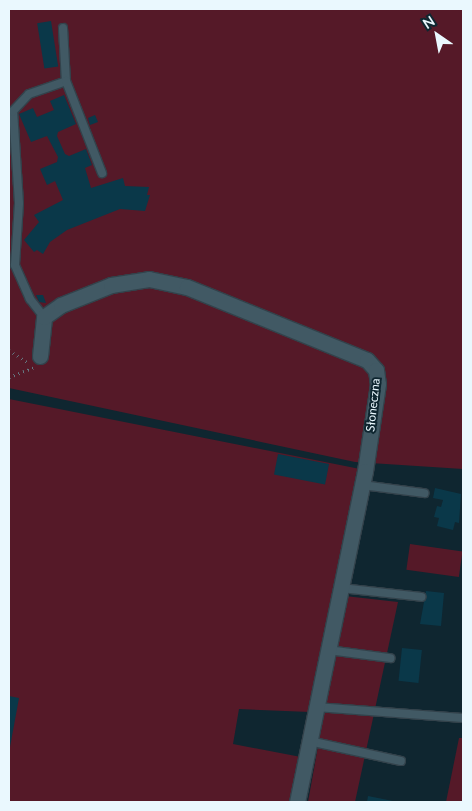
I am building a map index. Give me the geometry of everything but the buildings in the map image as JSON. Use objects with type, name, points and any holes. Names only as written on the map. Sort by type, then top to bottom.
[{"type":"street","name":"Słoneczna","points":[[44,317],[61,305],[111,285],[149,279],[186,287],[368,360],[376,370],[378,384],[362,485],[297,802]]},
{"type":"street","points":[[40,356],[44,317]]},
{"type":"lane","points":[[64,28],[66,81],[102,173]]},
{"type":"lane","points":[[44,317],[30,298],[15,265],[19,203],[13,112],[29,94],[66,81]]},
{"type":"lane","points":[[362,485],[424,493]]},
{"type":"lane","points":[[341,588],[422,597]]},
{"type":"lane","points":[[328,650],[390,658]]},
{"type":"lane","points":[[316,707],[463,718]]},
{"type":"lane","points":[[310,741],[400,761]]},
{"type":"path","points":[[9,350],[28,363],[40,356]]},
{"type":"path","points":[[9,377],[32,369],[40,356]]},
{"type":"shaded area","points":[[9,9],[463,9],[463,469],[355,462],[9,388]]},
{"type":"shaded area","points":[[9,399],[360,469],[310,712],[239,709],[233,744],[301,757],[291,802],[9,802]]},
{"type":"shaded area","points":[[410,544],[462,551],[459,577],[406,570]]},
{"type":"shaded area","points":[[345,596],[398,602],[355,802],[308,802]]},
{"type":"shaded area","points":[[459,738],[463,738],[463,802],[446,802]]}]
